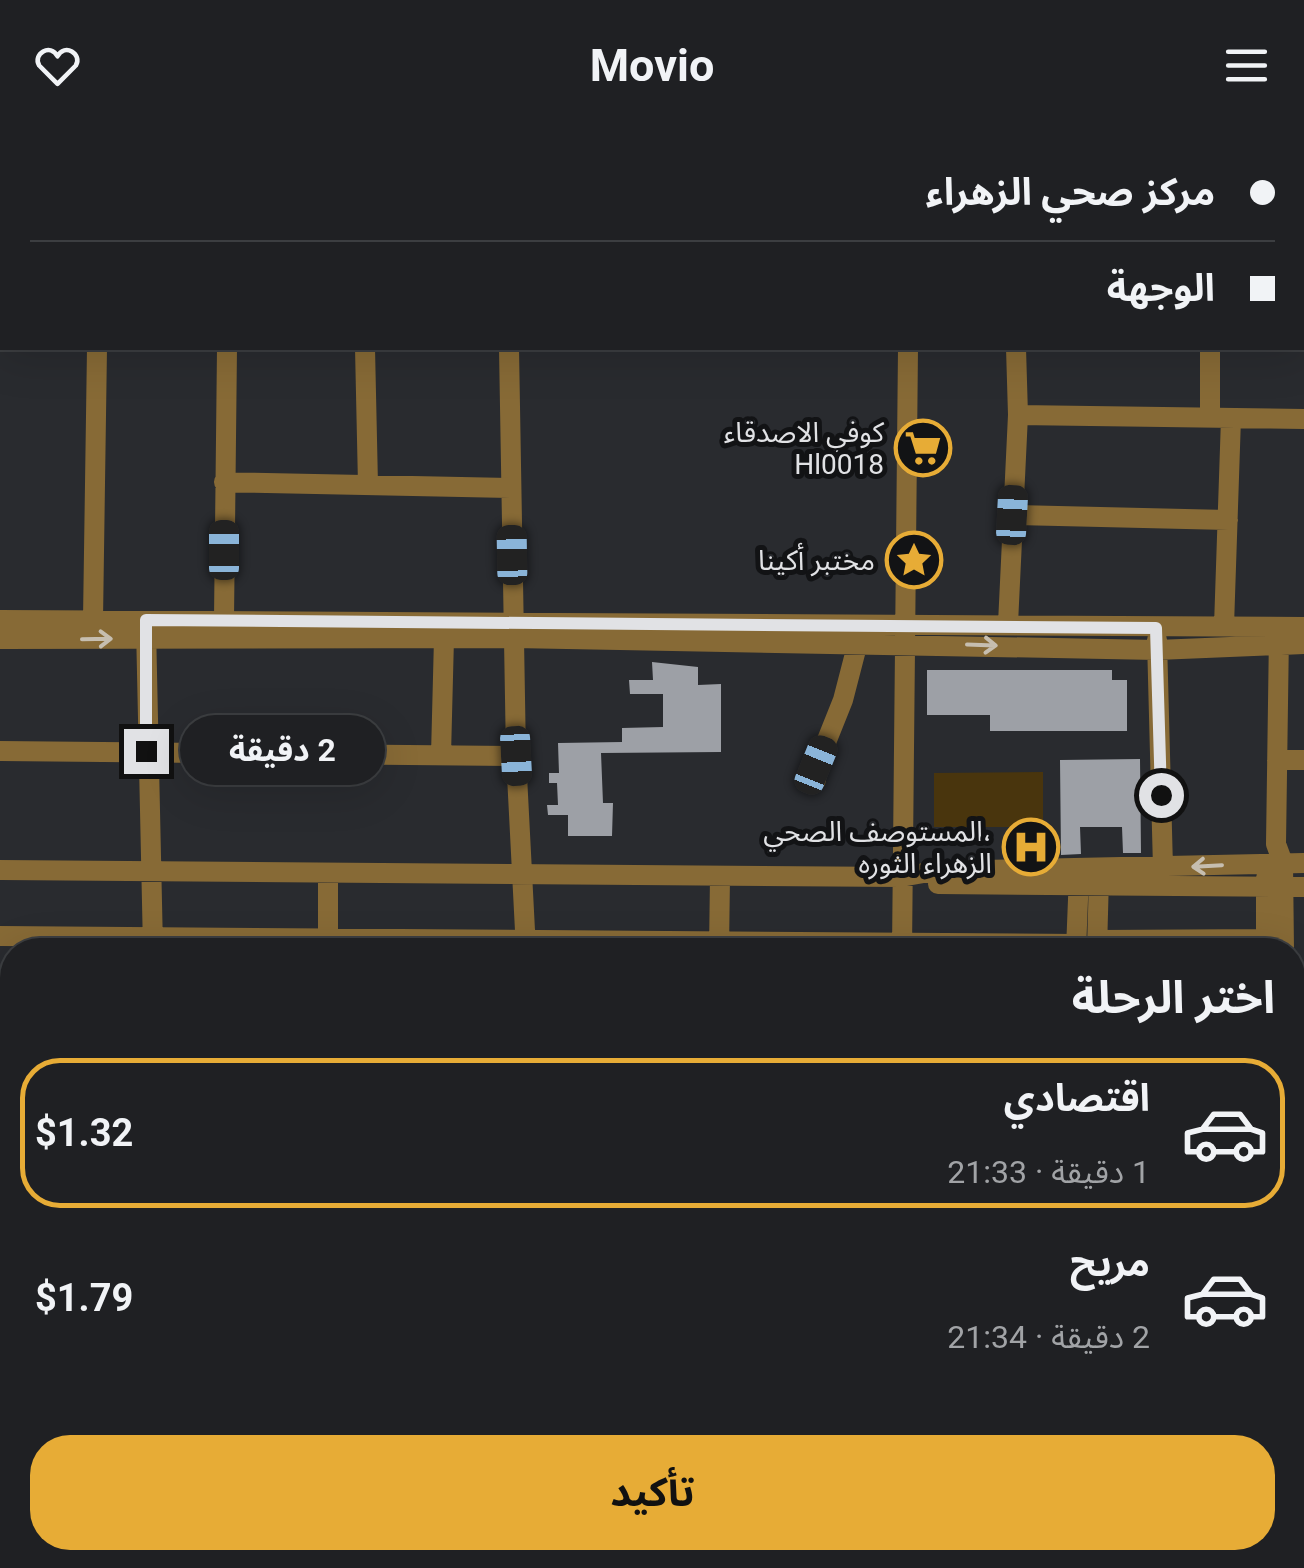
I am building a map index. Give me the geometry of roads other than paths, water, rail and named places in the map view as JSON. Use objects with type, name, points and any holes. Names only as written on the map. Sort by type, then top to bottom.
[{"type":"street","points":[[92,620],[97,350]]},
{"type":"street","points":[[224,619],[227,350]]},
{"type":"street","points":[[365,350],[368,485]]},
{"type":"street","points":[[509,350],[516,756],[526,938]]},
{"type":"street","points":[[902,938],[902,633],[908,350]]},
{"type":"street","points":[[1008,624],[1018,415],[1016,350]]},
{"type":"street","points":[[1210,350],[1221,418],[1228,520],[1224,626]]},
{"type":"street","points":[[1018,415],[1304,419]]},
{"type":"street","points":[[224,482],[510,488]]},
{"type":"street","points":[[1012,515],[1228,520]]},
{"type":"street","points":[[0,639],[146,629],[224,619],[858,642],[902,633],[1008,624],[1157,639],[1224,626],[1278,634],[1304,644]]},
{"type":"street","points":[[0,620],[92,620],[146,629],[444,638],[514,630],[1157,639],[1278,634],[1304,627]]},
{"type":"street","points":[[146,629],[153,938]]},
{"type":"street","points":[[1278,634],[1277,760],[1285,887],[1281,938]]},
{"type":"street","points":[[440,755],[444,638]]},
{"type":"street","points":[[1157,639],[1163,868]]},
{"type":"street","points":[[816,780],[816,765],[843,700],[858,642]]},
{"type":"street","points":[[0,751],[516,756]]},
{"type":"street","points":[[1277,760],[1304,760]]},
{"type":"street","points":[[1089,877],[1282,858]]},
{"type":"street","points":[[0,870],[720,877],[901,877],[935,871],[1285,887]]},
{"type":"street","points":[[328,874],[328,938]]},
{"type":"street","points":[[718,938],[720,877]]},
{"type":"street","points":[[1087,938],[1089,877]]},
{"type":"street","points":[[0,936],[38,938]]},
{"type":"place","name":"كوفي الاصدقاء Hl0018","points":[[923,448]]},
{"type":"place","name":"مختبر أكينا","points":[[914,560]]},
{"type":"place","name":"المستوصف الصحي، الزهراء الثوره","points":[[1031,847]]}]
